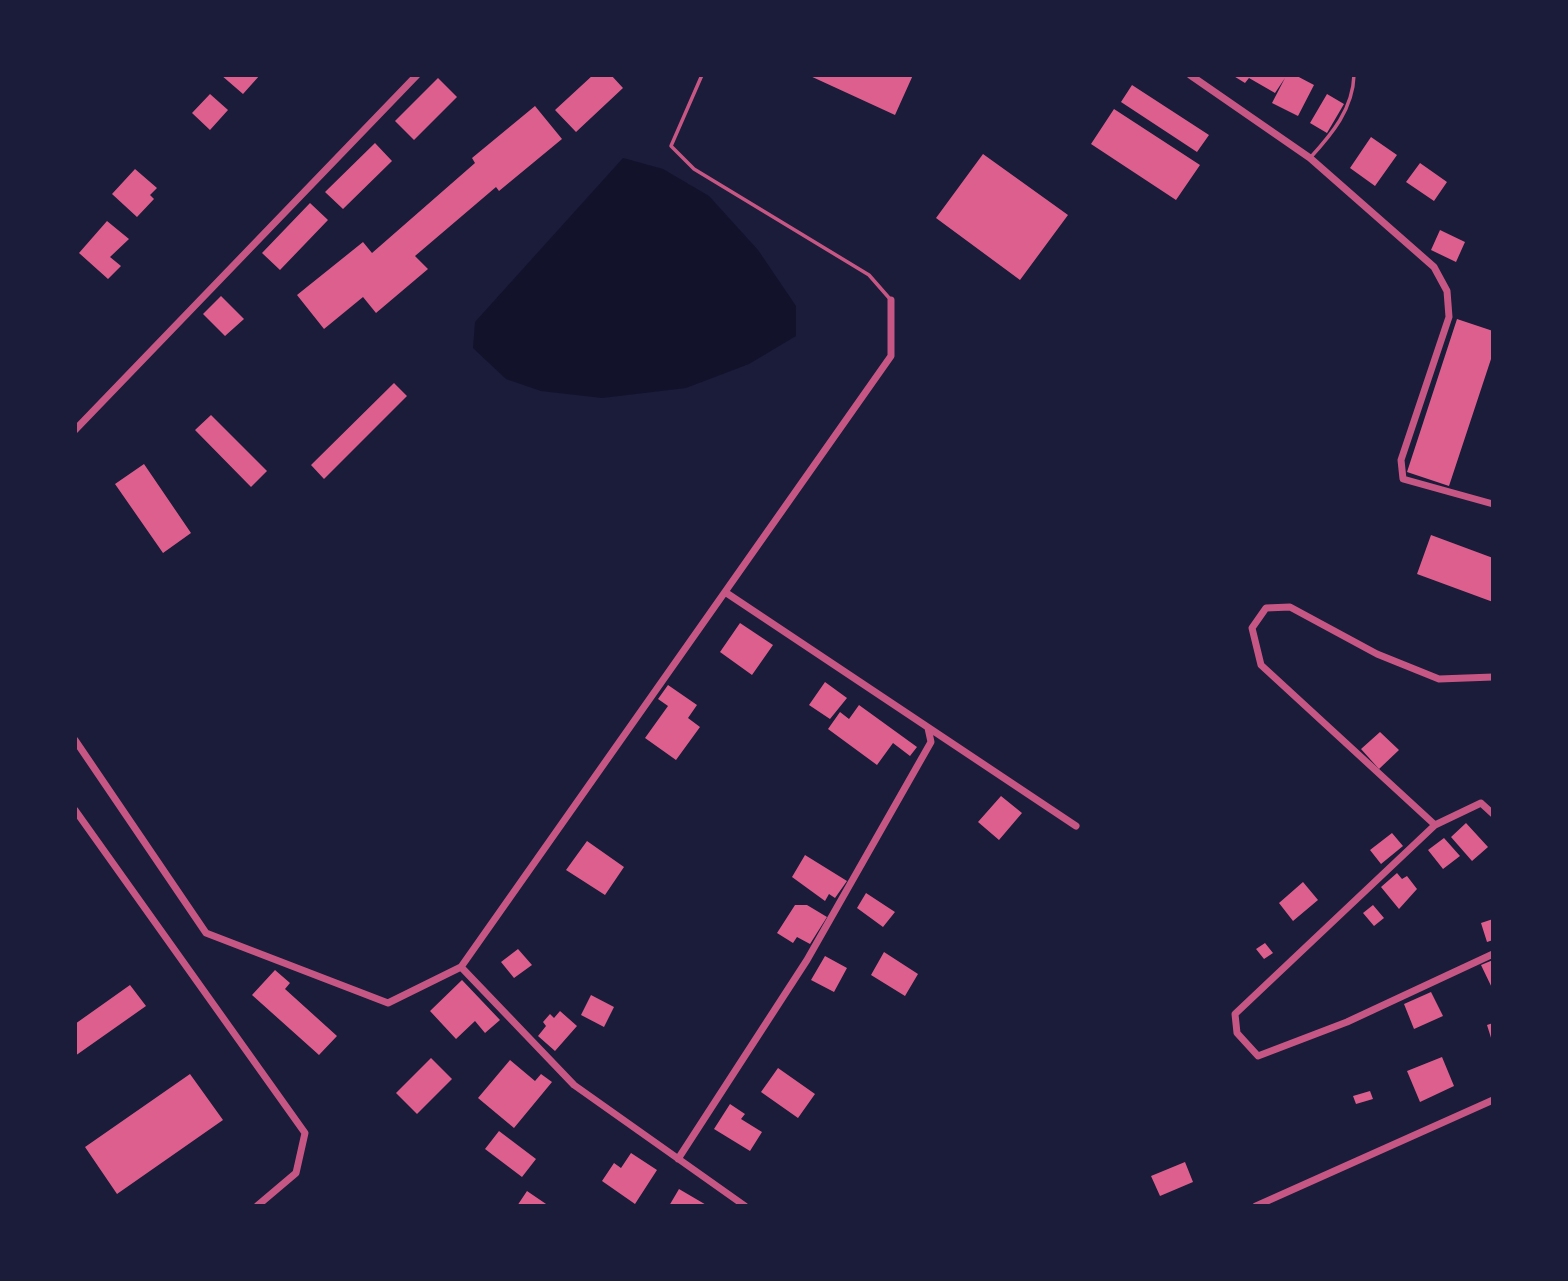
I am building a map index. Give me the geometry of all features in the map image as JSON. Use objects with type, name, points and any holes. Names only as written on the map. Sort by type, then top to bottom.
[{"type":"street","points":[[75,430],[417,75]]},
{"type":"street","points":[[1190,75],[1310,158],[1434,267],[1447,291],[1449,317],[1401,460],[1404,479],[1493,504]]},
{"type":"street","points":[[75,740],[206,933],[388,1003],[461,967],[891,356],[891,300]]},
{"type":"street","points":[[725,592],[1076,826]]},
{"type":"street","points":[[1436,825],[1261,665],[1252,628],[1266,608],[1290,607],[1377,654],[1439,679],[1493,677]]},
{"type":"street","points":[[678,1159],[807,960],[931,742],[928,727]]},
{"type":"street","points":[[1493,814],[1481,803],[1436,825],[1235,1014],[1237,1033],[1258,1056],[1346,1022],[1493,954]]},
{"type":"street","points":[[75,810],[304,1133],[296,1173],[257,1206]]},
{"type":"street","points":[[461,967],[574,1086],[745,1206]]},
{"type":"street","points":[[1256,1206],[1493,1100]]},
{"type":"lane","points":[[702,75],[671,146],[694,169],[869,275],[891,300]]},
{"type":"lane","points":[[1310,158],[1336,131],[1353,89],[1354,75]]},
{"type":"shaded area","points":[[623,158],[663,169],[709,196],[758,250],[796,306],[796,336],[749,364],[686,388],[602,398],[541,391],[506,379],[473,348],[475,322]]},
{"type":"building","points":[[221,75],[260,75],[243,94]]},
{"type":"building","points":[[593,75],[611,75],[623,88],[576,132],[555,110]]},
{"type":"building","points":[[808,75],[913,75],[895,115]]},
{"type":"building","points":[[1232,75],[1295,75],[1314,85],[1298,116],[1272,103],[1285,78],[1275,93],[1249,78],[1245,83]]},
{"type":"building","points":[[438,78],[457,97],[414,140],[395,121]]},
{"type":"building","points":[[1132,85],[1209,135],[1197,152],[1121,102]]},
{"type":"building","points":[[210,94],[228,110],[210,130],[192,113]]},
{"type":"building","points":[[1327,94],[1344,104],[1327,133],[1310,123]]},
{"type":"building","points":[[535,106],[562,139],[499,191],[496,187],[415,256],[428,269],[376,313],[363,297],[324,329],[297,295],[363,242],[372,253],[475,163],[472,158]]},
{"type":"building","points":[[1114,109],[1200,165],[1176,200],[1091,144]]},
{"type":"building","points":[[1371,137],[1397,155],[1375,186],[1350,168]]},
{"type":"building","points":[[375,143],[392,161],[343,209],[325,192]]},
{"type":"building","points":[[983,154],[1068,215],[1020,280],[936,218]]},
{"type":"building","points":[[1420,163],[1447,182],[1434,201],[1406,182]]},
{"type":"building","points":[[135,169],[157,188],[150,195],[154,199],[137,217],[112,194]]},
{"type":"building","points":[[310,203],[328,220],[280,270],[262,253]]},
{"type":"building","points":[[107,221],[129,239],[110,257],[121,266],[108,279],[79,253]]},
{"type":"building","points":[[1440,230],[1465,242],[1456,262],[1431,250]]},
{"type":"building","points":[[221,296],[244,319],[225,336],[203,314]]},
{"type":"building","points":[[1457,319],[1493,331],[1493,353],[1449,486],[1407,472]]},
{"type":"building","points":[[394,383],[407,396],[324,479],[311,465]]},
{"type":"building","points":[[211,415],[267,471],[251,487],[195,430]]},
{"type":"building","points":[[144,464],[191,533],[163,553],[115,484]]},
{"type":"building","points":[[1431,535],[1493,558],[1493,602],[1417,574]]},
{"type":"building","points":[[740,623],[773,645],[752,675],[720,652]]},
{"type":"building","points":[[825,682],[847,698],[830,719],[809,705]]},
{"type":"building","points":[[668,685],[697,705],[688,718],[700,727],[676,760],[645,738],[668,706],[658,699]]},
{"type":"building","points":[[859,705],[917,747],[910,756],[893,743],[877,765],[828,729],[840,712],[849,719]]},
{"type":"building","points":[[1380,732],[1399,750],[1379,769],[1361,749]]},
{"type":"building","points":[[1001,796],[1022,813],[999,840],[978,822]]},
{"type":"building","points":[[1466,823],[1488,847],[1472,861],[1451,837]]},
{"type":"building","points":[[1392,833],[1403,846],[1381,864],[1370,850]]},
{"type":"building","points":[[1444,838],[1460,856],[1443,869],[1428,850]]},
{"type":"building","points":[[587,841],[624,867],[605,895],[566,870]]},
{"type":"building","points":[[805,855],[847,881],[835,898],[829,894],[825,901],[792,877]]},
{"type":"building","points":[[1397,873],[1402,879],[1407,876],[1417,889],[1399,909],[1381,887]]},
{"type":"building","points":[[1303,882],[1318,900],[1293,921],[1279,903]]},
{"type":"building","points":[[866,893],[895,912],[883,927],[857,908]]},
{"type":"building","points":[[795,905],[807,905],[827,917],[810,944],[797,937],[793,943],[777,933]]},
{"type":"building","points":[[1373,905],[1384,918],[1374,926],[1363,913]]},
{"type":"building","points":[[1493,919],[1493,940],[1487,942],[1481,923]]},
{"type":"building","points":[[1265,943],[1273,953],[1264,959],[1256,949]]},
{"type":"building","points":[[518,949],[532,965],[514,978],[501,962]]},
{"type":"building","points":[[884,952],[918,974],[905,996],[871,975]]},
{"type":"building","points":[[825,956],[847,968],[834,992],[811,980]]},
{"type":"building","points":[[1493,960],[1493,990],[1481,965]]},
{"type":"building","points":[[275,970],[290,983],[285,989],[337,1036],[319,1055],[252,995]]},
{"type":"building","points":[[462,980],[500,1020],[485,1033],[475,1021],[456,1039],[430,1011]]},
{"type":"building","points":[[130,985],[146,1006],[75,1056],[75,1024]]},
{"type":"building","points":[[1431,992],[1443,1016],[1414,1029],[1404,1004]]},
{"type":"building","points":[[591,995],[614,1007],[604,1027],[581,1015]]},
{"type":"building","points":[[560,1011],[577,1026],[555,1051],[538,1036],[546,1026],[543,1022],[550,1014],[554,1018]]},
{"type":"building","points":[[1493,1023],[1493,1041],[1492,1041],[1487,1025]]},
{"type":"building","points":[[1442,1057],[1454,1086],[1420,1102],[1407,1071]]},
{"type":"building","points":[[431,1058],[452,1079],[417,1114],[396,1093]]},
{"type":"building","points":[[510,1060],[535,1081],[541,1074],[552,1082],[514,1128],[478,1098]]},
{"type":"building","points":[[778,1068],[815,1094],[798,1118],[761,1092]]},
{"type":"building","points":[[190,1074],[223,1120],[117,1194],[85,1147]]},
{"type":"building","points":[[1370,1091],[1373,1099],[1356,1104],[1353,1096]]},
{"type":"building","points":[[730,1104],[745,1114],[741,1119],[762,1132],[750,1151],[714,1129]]},
{"type":"building","points":[[499,1131],[536,1159],[522,1177],[485,1149]]},
{"type":"building","points":[[631,1153],[657,1170],[635,1204],[602,1181],[614,1163],[621,1168]]},
{"type":"building","points":[[1185,1162],[1193,1182],[1160,1196],[1151,1176]]},
{"type":"building","points":[[679,1189],[708,1206],[669,1206]]},
{"type":"building","points":[[527,1191],[549,1206],[517,1206]]}]
